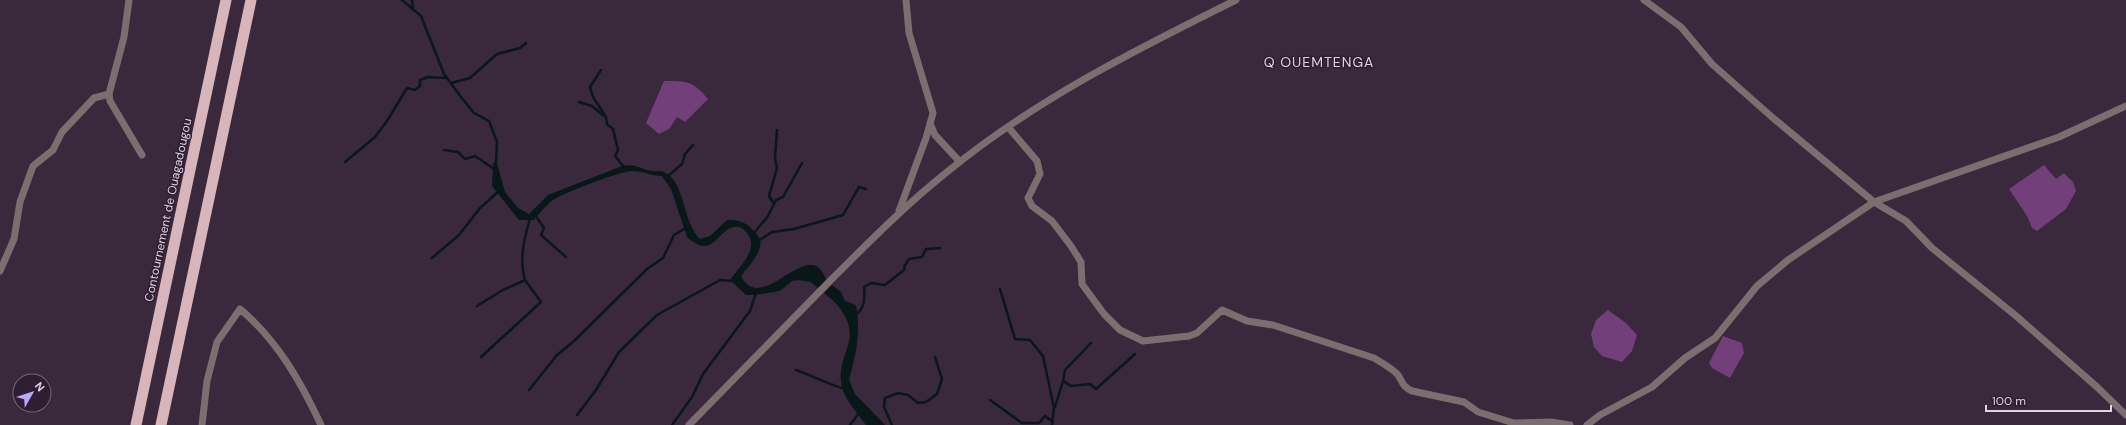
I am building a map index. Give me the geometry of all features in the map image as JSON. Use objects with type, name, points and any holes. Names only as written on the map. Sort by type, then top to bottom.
[{"type":"highway","name":"Contournement de Ouagadougou","points":[[136,425],[226,0]]},
{"type":"highway","points":[[162,425],[251,0]]},
{"type":"street","points":[[129,0],[124,37],[109,94],[110,101],[142,156]]},
{"type":"street","points":[[898,213],[933,113],[909,33],[906,0]]},
{"type":"street","points":[[688,425],[898,213],[960,162],[1034,108],[1090,75],[1236,0]]},
{"type":"street","points":[[1644,0],[1681,28],[1712,64],[1874,202],[1906,220],[1932,248],[2015,315],[2097,387],[2126,415]]},
{"type":"street","points":[[0,271],[14,239],[20,202],[33,166],[53,150],[62,132],[94,98],[109,94]]},
{"type":"street","points":[[1588,425],[1600,415],[1652,387],[1685,358],[1715,338],[1757,286],[1788,260],[1874,202],[2059,137],[2126,106]]},
{"type":"street","points":[[930,123],[935,135],[960,162]]},
{"type":"street","points":[[1008,127],[1037,161],[1040,174],[1028,198],[1032,206],[1052,221],[1071,246],[1081,262],[1082,284],[1104,314],[1120,330],[1144,341],[1189,336],[1197,334],[1222,310],[1226,310],[1247,321],[1273,325],[1374,358],[1389,367],[1398,375],[1404,388],[1412,391],[1464,402],[1478,412],[1514,423],[1551,422],[1570,425]]},
{"type":"street","points":[[202,425],[207,381],[217,342],[240,309],[261,329],[287,361],[300,382],[321,425]]},
{"type":"shaded area","points":[[664,81],[689,83],[698,88],[708,99],[685,122],[677,117],[669,129],[659,134],[646,123]]},
{"type":"shaded area","points":[[496,160],[505,192],[518,208],[529,214],[548,195],[622,166],[631,165],[652,171],[662,171],[671,177],[676,184],[690,223],[694,232],[700,239],[710,236],[727,220],[744,223],[757,234],[760,240],[759,249],[754,259],[741,276],[748,285],[757,288],[767,286],[807,265],[818,267],[823,272],[827,281],[818,288],[810,282],[798,280],[792,281],[780,291],[746,295],[730,280],[743,264],[750,251],[750,239],[747,233],[741,228],[734,227],[726,231],[710,245],[703,246],[693,242],[687,237],[671,189],[662,176],[632,171],[616,175],[592,183],[553,200],[534,220],[519,220],[492,186],[493,164]]},
{"type":"shaded area","points":[[2044,165],[2056,179],[2064,173],[2073,182],[2076,191],[2066,209],[2037,231],[2032,228],[2027,216],[2009,189]]},
{"type":"shaded area","points":[[832,285],[841,292],[845,301],[856,305],[858,334],[854,361],[849,380],[855,394],[885,425],[866,425],[852,407],[842,387],[841,371],[850,337],[848,322],[845,315],[824,293]]},
{"type":"shaded area","points":[[1608,310],[1626,323],[1637,335],[1632,351],[1622,362],[1602,356],[1594,347],[1591,334],[1596,320]]},
{"type":"shaded area","points":[[1723,336],[1742,343],[1744,353],[1730,378],[1712,368],[1709,363]]},
{"type":"waterway","points":[[402,0],[421,16],[444,74],[474,113],[489,121],[497,142],[496,163]]},
{"type":"waterway","points":[[412,0],[413,9]]},
{"type":"waterway","points":[[451,83],[470,78],[497,54],[520,48],[526,43]]},
{"type":"waterway","points":[[601,70],[590,87],[593,97],[606,117],[607,124],[613,129],[618,150],[615,156],[624,167]]},
{"type":"waterway","points":[[345,162],[375,137],[387,121],[407,88],[415,90],[420,86],[420,80],[428,77],[447,78]]},
{"type":"waterway","points":[[579,102],[592,106],[604,116]]},
{"type":"waterway","points":[[774,204],[769,196],[777,168],[775,158],[777,130]]},
{"type":"waterway","points":[[668,176],[682,164],[685,154],[693,145]]},
{"type":"waterway","points":[[444,150],[458,152],[465,159],[475,156],[494,169]]},
{"type":"waterway","points":[[754,233],[768,216],[776,200],[783,197],[802,163]]},
{"type":"waterway","points":[[758,241],[772,232],[794,229],[843,215],[859,187],[866,189]]},
{"type":"waterway","points":[[432,258],[459,235],[480,208],[499,191]]},
{"type":"waterway","points":[[535,215],[544,228],[541,235],[566,257]]},
{"type":"waterway","points":[[477,306],[501,291],[525,280],[522,257],[530,219]]},
{"type":"waterway","points":[[529,390],[557,355],[573,342],[647,269],[663,258],[674,235],[686,228]]},
{"type":"waterway","points":[[855,315],[863,306],[864,287],[871,283],[885,285],[904,270],[909,259],[922,257],[926,249],[940,248]]},
{"type":"waterway","points":[[481,357],[541,302],[525,280]]},
{"type":"waterway","points":[[577,415],[596,390],[619,352],[657,315],[720,280],[732,281]]},
{"type":"waterway","points":[[1000,289],[1015,339],[1030,340],[1043,356],[1054,408],[1052,425]]},
{"type":"waterway","points":[[672,425],[692,397],[703,374],[750,311],[756,293]]},
{"type":"waterway","points":[[1063,381],[1065,370],[1091,343]]},
{"type":"waterway","points":[[1055,407],[1063,381],[1071,386],[1090,384],[1096,389],[1135,354]]},
{"type":"waterway","points":[[892,425],[884,407],[885,398],[898,393],[908,395],[918,403],[926,402],[937,394],[942,379],[935,357]]},
{"type":"waterway","points":[[796,370],[845,389]]},
{"type":"waterway","points":[[990,400],[1022,423],[1039,423],[1045,416],[1053,422]]},
{"type":"waterway","points":[[850,425],[859,413]]},
{"type":"district","name":"Q OUEMTENGA","points":[[1319,62]]}]
